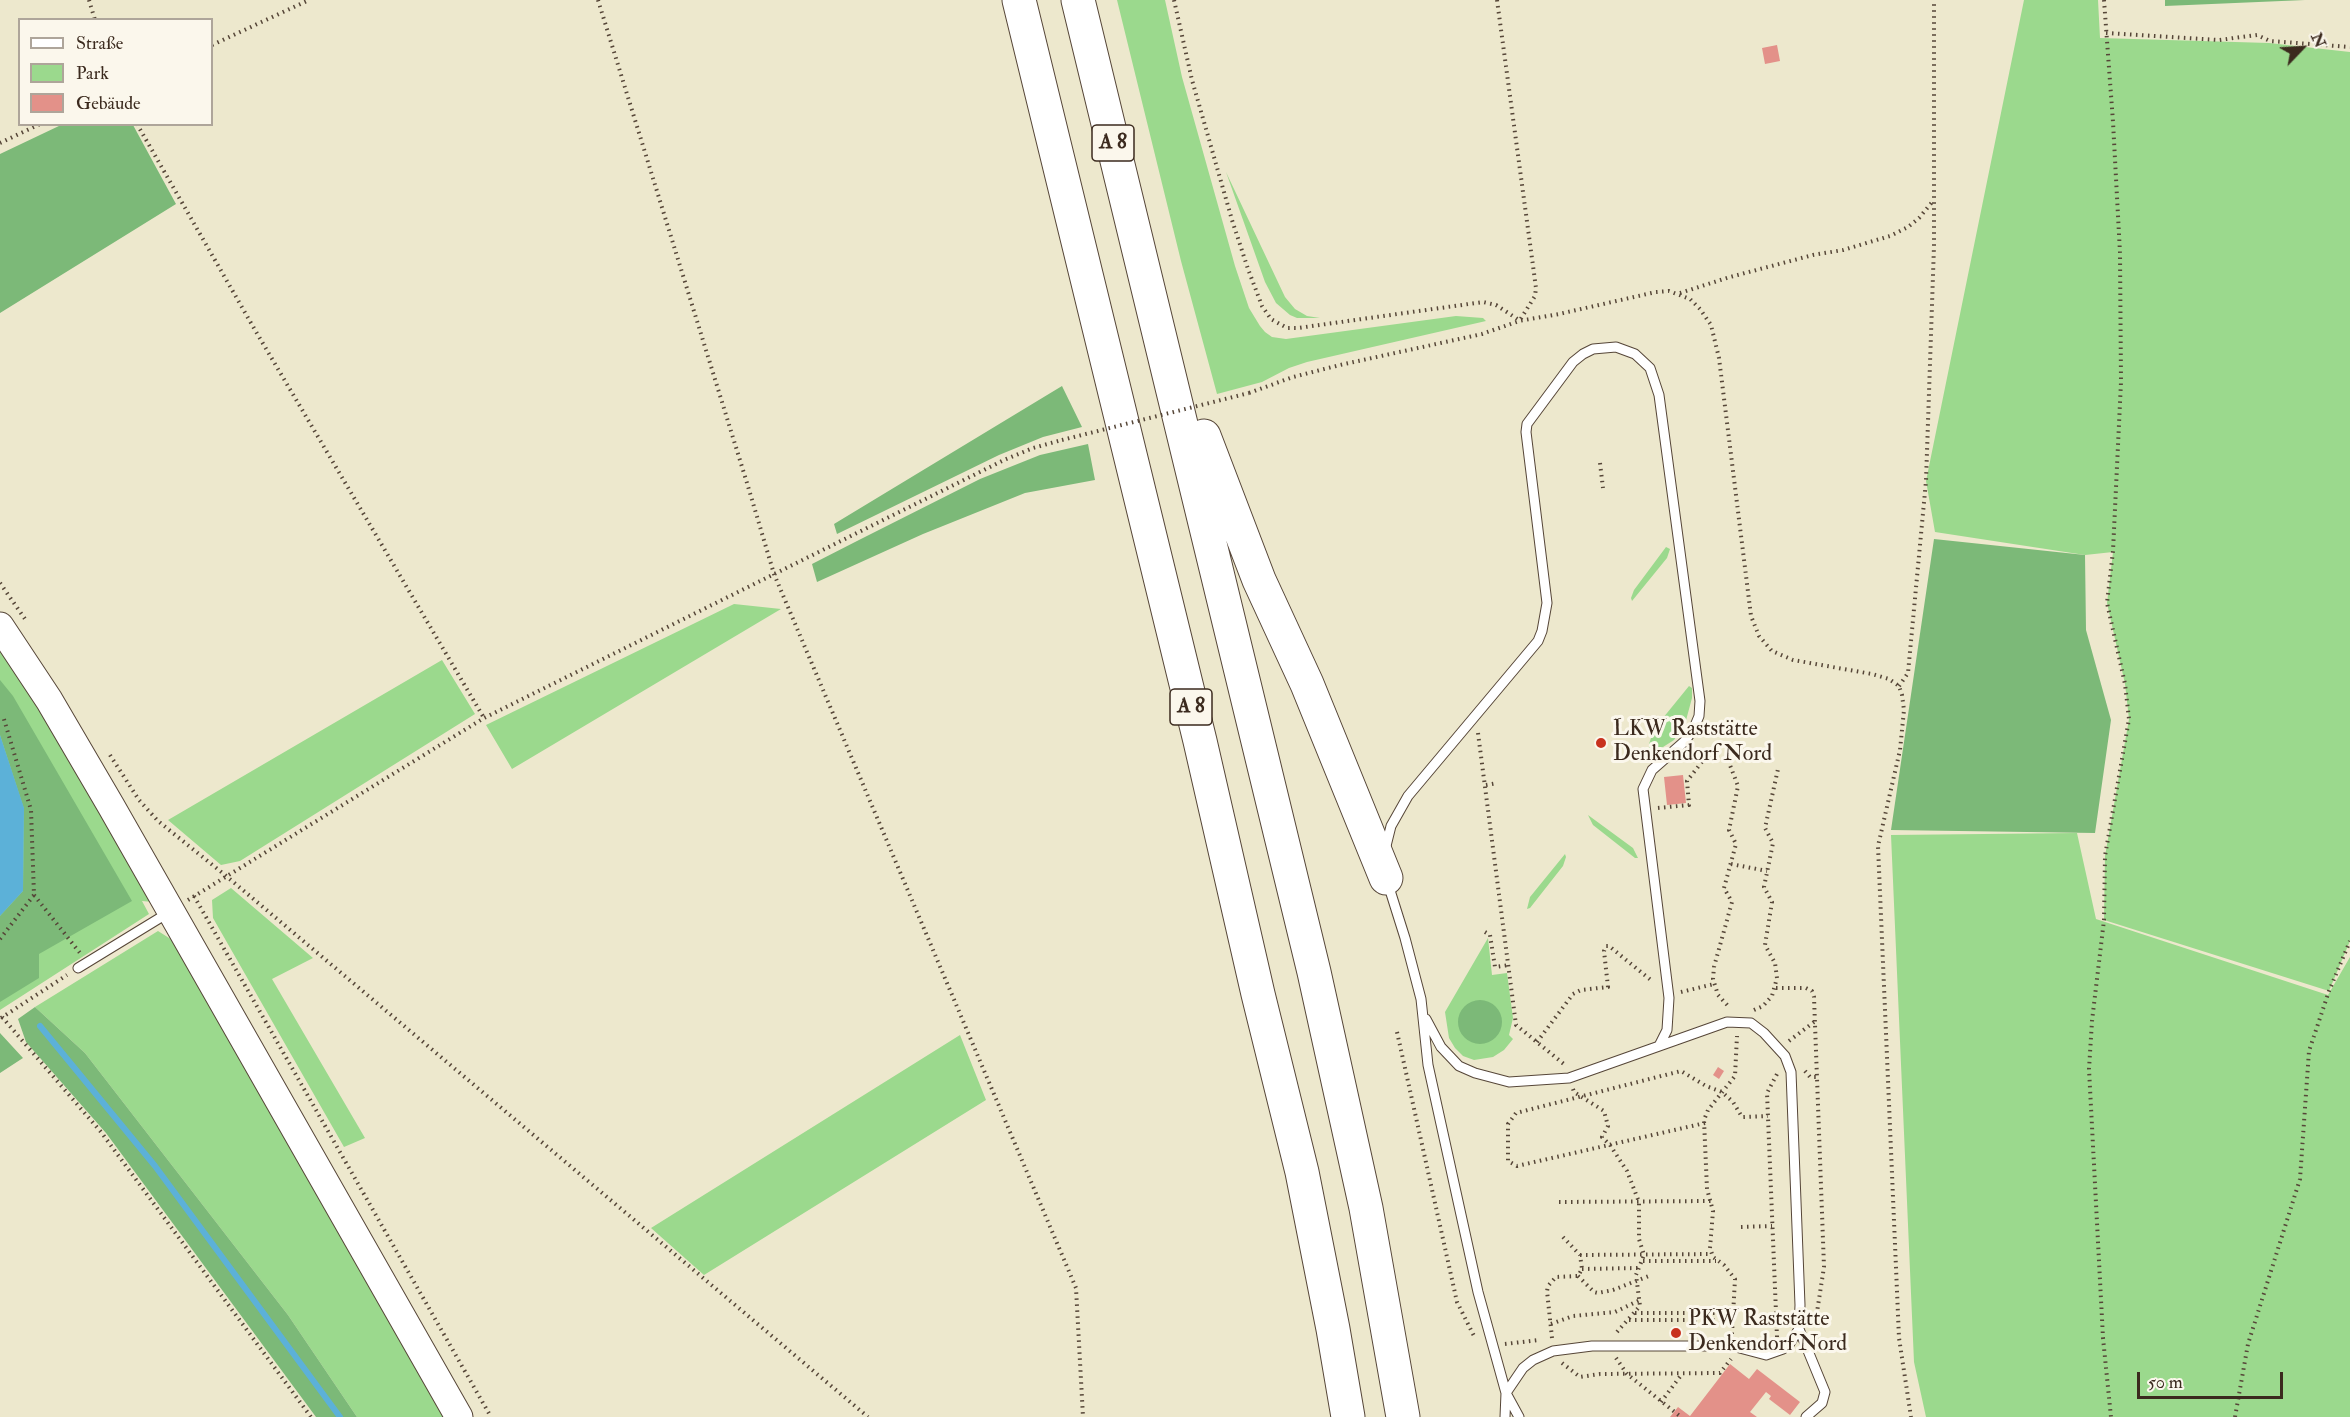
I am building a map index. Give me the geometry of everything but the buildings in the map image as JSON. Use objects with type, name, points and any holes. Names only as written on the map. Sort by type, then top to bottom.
[{"type":"highway","name":"A 8","points":[[1019,0],[1200,741],[1258,994],[1302,1172],[1348,1417]]},
{"type":"highway","name":"A 8","points":[[1078,0],[1314,972],[1366,1208],[1403,1417]]},
{"type":"highway","points":[[1149,285],[1258,580],[1307,684],[1386,878]]},
{"type":"main road","points":[[0,626],[49,700],[459,1417]]},
{"type":"lane","points":[[1519,1417],[1506,1393],[1478,1292],[1428,1065],[1423,1015],[1405,938],[1386,878],[1384,851],[1391,826],[1408,796],[1538,641],[1545,618],[1545,586],[1526,432],[1527,424],[1578,357],[1593,349],[1605,347],[1626,350],[1645,361],[1655,380],[1659,395],[1700,701],[1699,716],[1694,728],[1685,741],[1657,764],[1643,789],[1669,995],[1667,1030],[1659,1046]]},
{"type":"lane","points":[[78,968],[170,911]]},
{"type":"lane","points":[[1423,1015],[1441,1047],[1458,1066],[1509,1082],[1569,1078],[1727,1022],[1752,1023],[1780,1048],[1791,1072],[1799,1329],[1825,1392],[1822,1403],[1806,1417]]},
{"type":"lane","points":[[1505,1417],[1506,1393],[1523,1368],[1542,1354],[1592,1346],[1732,1346],[1766,1355],[1778,1352],[1790,1343],[1799,1329]]},
{"type":"path","points":[[89,0],[94,18]]},
{"type":"path","points":[[213,45],[309,0]]},
{"type":"path","points":[[598,0],[774,574],[1076,1288],[1083,1417]]},
{"type":"path","points":[[1174,0],[1190,72],[1229,210],[1262,306],[1271,319],[1287,328],[1298,328],[1483,302],[1496,305],[1519,321]]},
{"type":"path","points":[[1497,0],[1536,288],[1535,296],[1519,321]]},
{"type":"path","points":[[1899,686],[1908,673],[1926,481],[1933,201],[1934,0]]},
{"type":"path","points":[[2104,0],[2114,122],[2120,253],[2121,382],[2113,551],[2107,603],[2125,684],[2128,719],[2104,856],[2104,920],[2092,1021],[2089,1069],[2103,1338],[2111,1417]]},
{"type":"path","points":[[2106,33],[2218,40],[2257,35],[2270,41],[2350,47]]},
{"type":"path","points":[[0,143],[36,126]]},
{"type":"path","points":[[138,126],[249,320],[484,718]]},
{"type":"path","points":[[1678,294],[1730,277],[1813,255],[1843,250],[1890,236],[1914,223],[1933,201]]},
{"type":"path","points":[[170,911],[225,875],[484,718],[1004,460],[1033,448],[1249,393],[1293,377],[1482,334],[1519,321],[1656,291],[1678,294],[1690,299],[1700,309],[1711,325],[1716,340],[1751,616],[1759,636],[1772,651],[1793,660],[1889,679],[1899,686],[1905,710],[1900,750],[1878,846],[1899,1338],[1911,1417]]},
{"type":"path","points":[[1600,463],[1603,488]]},
{"type":"path","points":[[0,583],[26,619]]},
{"type":"path","points":[[1475,714],[1486,785],[1515,1025],[1564,1063],[1574,1092],[1604,1111],[1608,1126],[1602,1137],[1627,1171],[1639,1202],[1639,1239],[1644,1255],[1635,1280],[1640,1300],[1639,1308],[1617,1331],[1618,1363],[1627,1374],[1681,1417]]},
{"type":"path","points":[[3,716],[31,810],[34,895],[88,961]]},
{"type":"path","points":[[109,752],[139,800],[158,821],[868,1417]]},
{"type":"path","points":[[1645,810],[1689,805],[1687,782],[1706,758],[1728,760],[1738,786],[1729,830],[1737,844],[1724,888],[1732,902],[1714,967],[1714,984],[1722,1002],[1738,1011],[1751,1011],[1763,1006],[1776,988],[1776,967],[1765,945],[1772,902],[1764,887],[1773,843],[1765,828],[1778,769]]},
{"type":"path","points":[[1486,785],[1497,783]]},
{"type":"path","points":[[1731,864],[1767,871]]},
{"type":"path","points":[[0,939],[34,895]]},
{"type":"path","points":[[194,896],[491,1417]]},
{"type":"path","points":[[1485,932],[1490,935],[1495,968],[1509,966]]},
{"type":"path","points":[[2235,1417],[2248,1344],[2300,1179],[2309,1051],[2329,991],[2350,941]]},
{"type":"path","points":[[1537,1042],[1573,994],[1581,990],[1608,987],[1604,951],[1606,946],[1610,946],[1648,976],[1656,988],[1658,998],[1714,984]]},
{"type":"path","points":[[78,968],[1,1018],[101,1132],[311,1417]]},
{"type":"path","points":[[1738,1011],[1738,1023]]},
{"type":"path","points":[[1778,1352],[1767,1093],[1778,1069],[1772,1054],[1815,1022]]},
{"type":"path","points":[[1397,1032],[1457,1302],[1481,1351],[1515,1341],[1530,1342],[1552,1337]]},
{"type":"path","points":[[1627,1374],[1722,1373],[1731,1360],[1735,1279],[1712,1254],[1710,1244],[1713,1211],[1707,1189],[1705,1123],[1708,1110],[1735,1076],[1737,1035],[1748,1037]]},
{"type":"path","points":[[1705,1123],[1517,1166],[1508,1161],[1508,1124],[1516,1113],[1681,1071],[1706,1086],[1722,1092],[1733,1102],[1742,1117],[1768,1116]]},
{"type":"path","points":[[1559,1202],[1711,1201]]},
{"type":"path","points":[[1741,1227],[1772,1226]]},
{"type":"path","points":[[1563,1237],[1580,1255],[1582,1269],[1578,1276]]},
{"type":"path","points":[[1580,1255],[1712,1254]]},
{"type":"path","points":[[1642,1261],[1717,1261]]},
{"type":"path","points":[[1582,1269],[1639,1268]]},
{"type":"path","points":[[1640,1300],[1615,1312],[1569,1316],[1551,1324],[1547,1291],[1548,1286],[1556,1277],[1578,1276],[1596,1293],[1613,1290],[1649,1276]]},
{"type":"path","points":[[1635,1313],[1733,1313]]},
{"type":"path","points":[[1628,1320],[1733,1320]]},
{"type":"path","points":[[1661,1401],[1683,1374]]},
{"type":"green space","points":[[1117,0],[1165,0],[1182,77],[1235,266],[1249,308],[1265,332],[1272,337],[1286,339],[1456,316],[1483,318],[1486,321],[1307,362],[1289,368],[1262,382],[1217,394],[1181,261]]},
{"type":"green space","points":[[2024,0],[2098,0],[2100,38],[2269,43],[2350,52],[2350,941],[2329,991],[2104,920],[2105,856],[2129,719],[2125,684],[2107,603],[2113,552],[2085,555],[1935,532],[1926,481]]},
{"type":"green space","points":[[2165,0],[2305,0],[2165,6]]},
{"type":"green space","points":[[59,126],[134,126],[176,204],[0,313],[0,154]]},
{"type":"green space","points":[[1226,172],[1285,297],[1295,309],[1307,316],[1320,318],[1297,318],[1276,303],[1265,282]]},
{"type":"green space","points":[[1062,386],[1082,427],[1043,437],[999,455],[837,534],[834,524]]},
{"type":"green space","points":[[1088,444],[1095,480],[1025,493],[923,534],[817,582],[812,564],[857,541],[980,479],[1040,455]]},
{"type":"green space","points":[[1934,539],[2085,555],[2086,630],[2111,720],[2095,833],[1891,830]]},
{"type":"green space","points":[[1666,547],[1670,549],[1667,558],[1632,601],[1634,590]]},
{"type":"green space","points":[[734,604],[781,609],[512,769],[486,725]]},
{"type":"green space","points":[[0,649],[64,746],[153,902],[142,901],[149,914],[0,1010]]},
{"type":"green space","points":[[442,660],[475,714],[240,861],[221,865],[168,820]]},
{"type":"green space","points":[[0,680],[13,696],[132,901],[39,954],[39,978],[0,1002],[0,916],[23,891],[24,809],[0,735]]},
{"type":"green space","points":[[1689,686],[1692,688],[1692,698],[1685,724],[1674,740],[1649,756],[1649,744],[1654,729]]},
{"type":"green space","points":[[1588,815],[1633,848],[1638,858],[1593,825]]},
{"type":"green space","points":[[2077,833],[2096,919],[2328,995],[2350,957],[2350,1417],[1926,1417],[1914,1362],[1891,835]]},
{"type":"green space","points":[[1565,854],[1563,866],[1527,909],[1530,897]]},
{"type":"green space","points":[[231,888],[313,958],[272,979],[365,1138],[344,1147],[213,918],[212,900]]},
{"type":"green space","points":[[158,931],[177,943],[448,1417],[357,1417],[288,1315],[85,1053],[35,1007]]},
{"type":"green space","points":[[1488,938],[1492,975],[1507,973],[1513,1018],[1509,1035],[1513,1039],[1504,1050],[1493,1057],[1474,1060],[1463,1056],[1455,1048],[1449,1038],[1445,1012]]},
{"type":"green space","points":[[1480,1000],[1495,1007],[1502,1022],[1495,1037],[1480,1044],[1465,1037],[1458,1022],[1465,1007]]},
{"type":"green space","points":[[35,1007],[85,1053],[288,1315],[357,1417],[316,1417],[106,1133],[26,1042],[18,1019]]},
{"type":"green space","points":[[0,1033],[23,1058],[0,1073]]},
{"type":"green space","points":[[960,1035],[986,1100],[704,1275],[651,1228]]},
{"type":"water","points":[[0,735],[24,808],[23,891],[0,916]]},
{"type":"waterway","points":[[40,1026],[155,1166],[340,1417]]},
{"type":"place","name":"LKW Raststätte Denkendorf Nord","points":[[1601,743]]},
{"type":"place","name":"PKW Raststätte Denkendorf Nord","points":[[1676,1333]]}]
